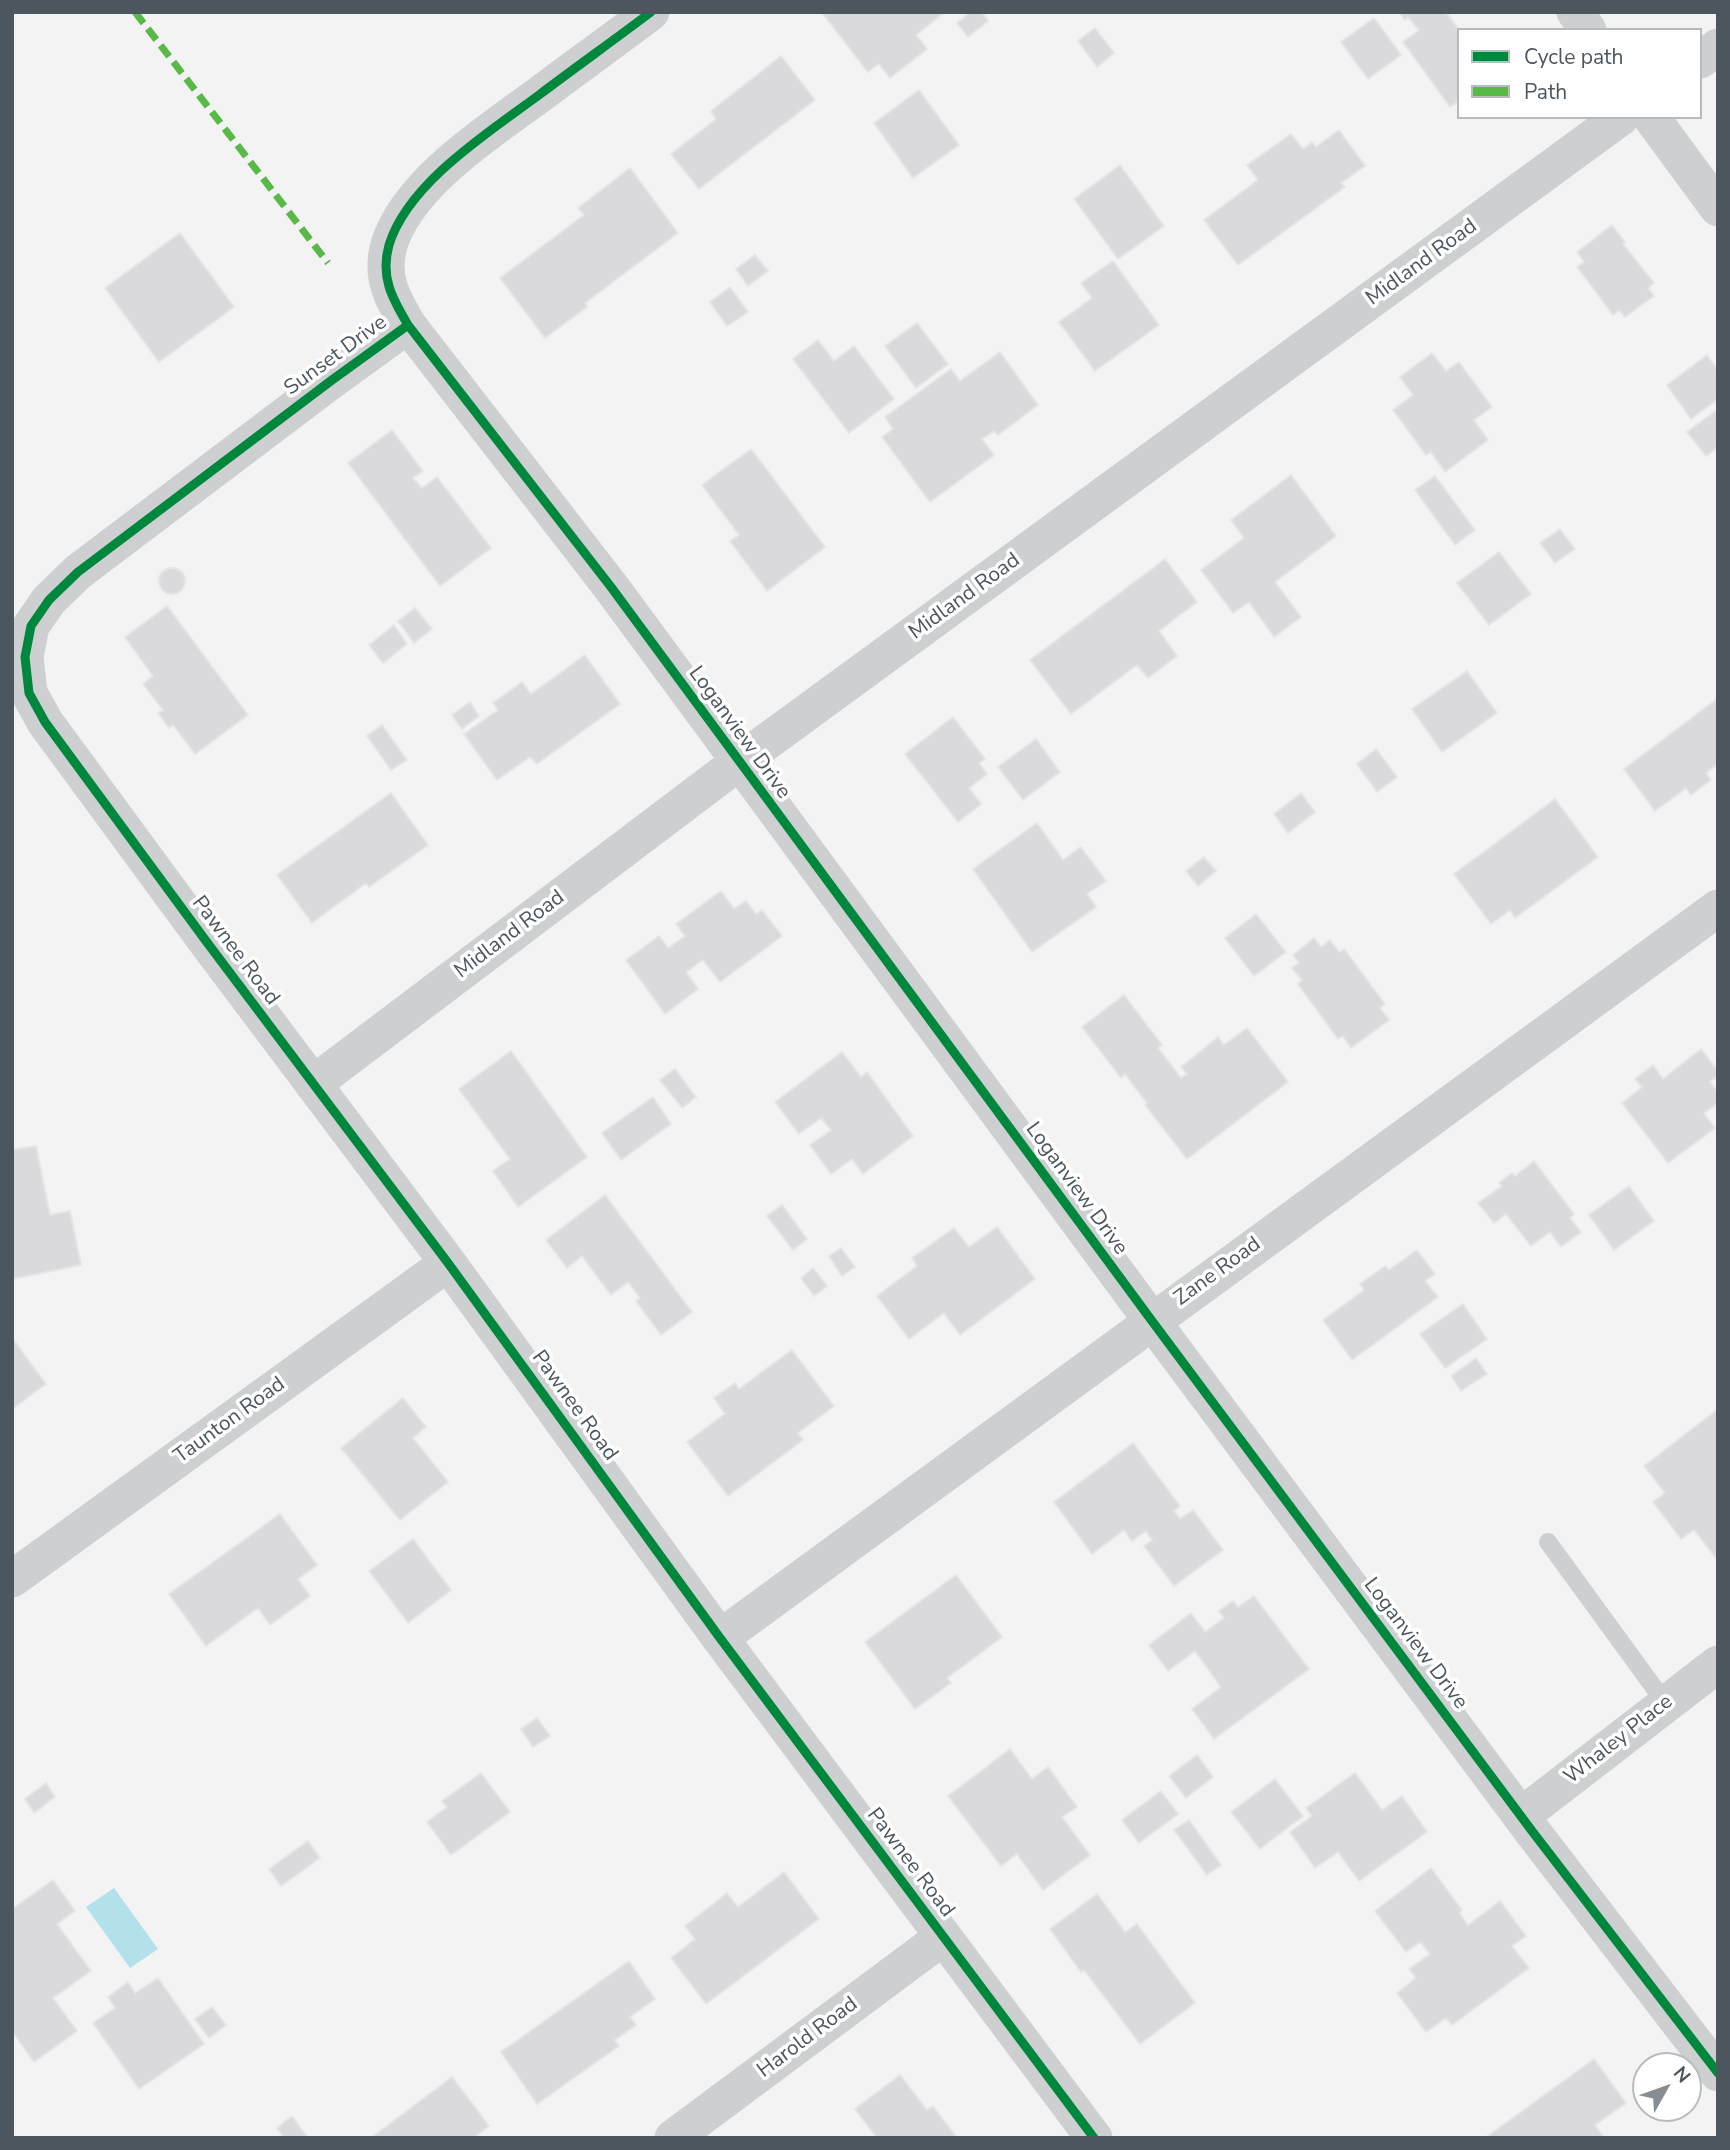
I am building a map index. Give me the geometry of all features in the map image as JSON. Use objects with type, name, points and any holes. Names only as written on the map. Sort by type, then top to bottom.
[{"type":"street","name":"Sunset Drive","points":[[29,693],[25,657],[31,626],[58,591],[78,572],[408,325],[390,295],[386,269],[390,244],[402,218],[423,190],[471,145],[651,12]]},
{"type":"street","points":[[1575,12],[1587,28]]},
{"type":"street","points":[[1702,59],[1718,47]]},
{"type":"street","name":"Midland Road","points":[[313,1084],[738,762],[1618,119]]},
{"type":"street","points":[[1652,119],[1718,208]]},
{"type":"street","name":"Loganview Drive","points":[[408,325],[611,587],[1152,1321],[1521,1816],[1718,2073]]},
{"type":"street","name":"Pawnee Road","points":[[29,693],[45,722],[448,1263],[720,1638],[1094,2138]]},
{"type":"street","name":"Zane Road","points":[[720,1638],[1718,908]]},
{"type":"street","name":"Taunton Road","points":[[12,1579],[448,1263]]},
{"type":"street","name":"Whaley Place","points":[[1521,1816],[1718,1664]]},
{"type":"street","name":"Harold Road","points":[[673,2138],[943,1937]]},
{"type":"lane","points":[[1548,1542],[1666,1703]]},
{"type":"water","points":[[114,1888],[158,1949],[130,1968],[86,1907]]},
{"type":"building","points":[[945,12],[916,35],[927,49],[890,78],[879,64],[868,72],[823,14]]},
{"type":"building","points":[[970,12],[982,12],[988,21],[968,37],[957,23]]},
{"type":"building","points":[[1399,12],[1446,12],[1458,28],[1457,102],[1450,107],[1403,42],[1419,30],[1408,17],[1405,20]]},
{"type":"building","points":[[1374,18],[1401,55],[1368,79],[1341,42]]},
{"type":"building","points":[[1095,28],[1114,53],[1097,67],[1078,41]]},
{"type":"building","points":[[781,56],[815,100],[699,189],[671,154],[716,119],[711,111]]},
{"type":"building","points":[[919,90],[959,145],[913,178],[874,123]]},
{"type":"building","points":[[1339,130],[1365,166],[1341,183],[1345,187],[1238,265],[1204,220],[1258,180],[1247,165],[1291,134],[1303,149],[1312,142],[1316,147]]},
{"type":"building","points":[[1120,165],[1164,226],[1118,259],[1074,199]]},
{"type":"building","points":[[630,168],[678,233],[585,303],[587,307],[545,338],[500,278],[584,215],[578,208]]},
{"type":"building","points":[[1612,225],[1625,242],[1623,244],[1654,283],[1648,288],[1654,296],[1625,317],[1619,310],[1613,315],[1577,267],[1584,262],[1577,252]]},
{"type":"building","points":[[180,233],[234,307],[159,362],[105,288]]},
{"type":"building","points":[[755,255],[768,271],[748,286],[736,269]]},
{"type":"building","points":[[1113,261],[1159,325],[1095,371],[1059,322],[1092,298],[1081,283]]},
{"type":"building","points":[[730,287],[748,312],[727,326],[710,302]]},
{"type":"building","points":[[917,323],[948,364],[916,388],[885,346]]},
{"type":"building","points":[[818,340],[834,361],[854,346],[894,399],[849,433],[793,359]]},
{"type":"building","points":[[1000,352],[1038,405],[998,435],[994,431],[982,439],[994,455],[930,502],[882,437],[893,429],[885,417],[951,369],[960,381]]},
{"type":"building","points":[[1432,353],[1446,371],[1459,362],[1492,407],[1474,420],[1488,440],[1445,472],[1431,452],[1426,455],[1393,410],[1413,395],[1400,377]]},
{"type":"building","points":[[1707,355],[1718,370],[1718,399],[1691,419],[1667,385]]},
{"type":"building","points":[[1718,409],[1718,447],[1706,456],[1687,432]]},
{"type":"building","points":[[392,430],[423,471],[413,478],[422,488],[437,477],[491,548],[440,586],[348,463]]},
{"type":"building","points":[[751,449],[825,547],[767,591],[730,541],[739,535],[702,485]]},
{"type":"building","points":[[1291,475],[1336,536],[1275,582],[1301,617],[1274,637],[1249,602],[1233,613],[1201,570],[1244,538],[1231,520]]},
{"type":"building","points":[[1435,476],[1475,530],[1455,545],[1415,490]]},
{"type":"building","points":[[1560,529],[1575,549],[1555,563],[1540,543]]},
{"type":"building","points":[[1499,552],[1531,594],[1489,625],[1457,583]]},
{"type":"building","points":[[1165,559],[1197,602],[1159,631],[1177,656],[1148,678],[1137,665],[1071,714],[1030,660]]},
{"type":"building","points":[[172,568],[181,572],[185,581],[181,590],[172,594],[163,590],[159,581],[163,572]]},
{"type":"building","points":[[167,606],[248,715],[195,754],[173,725],[169,728],[158,713],[163,710],[143,684],[153,676],[125,637]]},
{"type":"building","points":[[415,608],[432,629],[414,643],[398,621]]},
{"type":"building","points":[[394,625],[407,644],[383,663],[369,645]]},
{"type":"building","points":[[585,655],[620,704],[537,764],[530,757],[497,780],[464,734],[498,710],[493,703],[522,682],[531,694]]},
{"type":"building","points":[[1467,671],[1497,713],[1442,752],[1412,709]]},
{"type":"building","points":[[1718,698],[1718,764],[1706,773],[1711,780],[1691,795],[1686,788],[1655,811],[1624,769]]},
{"type":"building","points":[[470,702],[479,716],[462,729],[452,715]]},
{"type":"building","points":[[953,717],[985,759],[979,763],[987,774],[969,788],[981,804],[958,822],[905,754]]},
{"type":"building","points":[[382,725],[407,760],[391,770],[367,736]]},
{"type":"building","points":[[1036,739],[1060,772],[1023,800],[998,767]]},
{"type":"building","points":[[1376,749],[1397,777],[1377,792],[1357,764]]},
{"type":"building","points":[[391,793],[428,845],[369,887],[366,883],[312,923],[277,875]]},
{"type":"building","points":[[1301,793],[1315,812],[1288,833],[1274,814]]},
{"type":"building","points":[[1555,799],[1598,857],[1515,918],[1510,910],[1491,924],[1454,874]]},
{"type":"building","points":[[1037,823],[1063,860],[1081,847],[1106,881],[1087,894],[1096,907],[1032,952],[973,869]]},
{"type":"building","points":[[1204,857],[1216,871],[1198,886],[1186,871]]},
{"type":"building","points":[[721,891],[734,909],[746,901],[756,914],[762,910],[782,936],[720,982],[703,960],[686,972],[698,989],[665,1014],[626,960],[659,936],[668,948],[685,936],[676,924]]},
{"type":"building","points":[[1256,914],[1286,952],[1254,976],[1225,938]]},
{"type":"building","points":[[1314,938],[1321,947],[1330,940],[1339,952],[1344,949],[1385,1004],[1380,1008],[1389,1020],[1351,1048],[1343,1036],[1338,1039],[1298,984],[1302,980],[1292,968],[1299,963],[1293,955]]},
{"type":"building","points":[[1124,995],[1162,1045],[1158,1048],[1181,1078],[1187,1074],[1181,1067],[1218,1037],[1224,1045],[1247,1028],[1288,1082],[1187,1159],[1145,1105],[1147,1103],[1125,1074],[1121,1078],[1082,1027]]},
{"type":"building","points":[[1701,1049],[1718,1071],[1718,1076],[1710,1082],[1718,1092],[1718,1103],[1704,1113],[1715,1128],[1668,1163],[1622,1103],[1642,1087],[1635,1079],[1653,1065],[1663,1079]]},
{"type":"building","points":[[511,1051],[587,1157],[518,1207],[493,1171],[510,1159],[459,1089]]},
{"type":"building","points":[[842,1052],[861,1077],[867,1072],[913,1136],[863,1174],[852,1159],[831,1174],[810,1145],[831,1130],[821,1118],[799,1134],[775,1102]]},
{"type":"building","points":[[675,1069],[696,1097],[682,1108],[660,1080]]},
{"type":"building","points":[[653,1097],[671,1124],[621,1160],[602,1133]]},
{"type":"building","points":[[36,1146],[50,1215],[70,1211],[81,1265],[12,1279],[12,1150]]},
{"type":"building","points":[[1534,1161],[1574,1214],[1570,1218],[1581,1232],[1561,1247],[1550,1232],[1531,1246],[1506,1214],[1494,1223],[1478,1203],[1502,1186],[1499,1183],[1512,1173],[1515,1176]]},
{"type":"building","points":[[1629,1186],[1654,1221],[1614,1250],[1589,1215]]},
{"type":"building","points":[[605,1195],[692,1312],[661,1335],[636,1301],[640,1298],[628,1282],[611,1295],[582,1256],[567,1268],[546,1240]]},
{"type":"building","points":[[782,1205],[807,1239],[793,1250],[767,1216]]},
{"type":"building","points":[[997,1227],[1035,1279],[960,1335],[944,1313],[909,1339],[877,1296],[917,1266],[912,1258],[954,1228],[969,1247]]},
{"type":"building","points":[[841,1248],[855,1267],[842,1276],[829,1256]]},
{"type":"building","points":[[1417,1250],[1435,1274],[1425,1281],[1438,1297],[1352,1360],[1323,1320],[1364,1290],[1360,1284],[1385,1266],[1389,1270]]},
{"type":"building","points":[[813,1268],[827,1286],[814,1296],[801,1278]]},
{"type":"building","points":[[1463,1304],[1487,1339],[1445,1368],[1420,1334]]},
{"type":"building","points":[[12,1338],[46,1384],[12,1409]]},
{"type":"building","points":[[792,1350],[834,1406],[798,1433],[803,1440],[728,1496],[687,1442],[725,1414],[714,1398],[735,1383],[739,1389]]},
{"type":"building","points":[[1476,1358],[1487,1374],[1461,1391],[1451,1376]]},
{"type":"building","points":[[403,1398],[426,1427],[413,1438],[448,1482],[400,1520],[341,1448]]},
{"type":"building","points":[[1718,1409],[1718,1554],[1715,1557],[1694,1530],[1681,1539],[1653,1502],[1665,1493],[1644,1466]]},
{"type":"building","points":[[1133,1443],[1180,1506],[1174,1511],[1180,1519],[1193,1510],[1223,1550],[1174,1586],[1144,1546],[1152,1540],[1146,1531],[1132,1541],[1124,1530],[1092,1554],[1054,1502]]},
{"type":"building","points":[[280,1514],[317,1565],[298,1579],[310,1596],[270,1625],[258,1608],[206,1646],[169,1594]]},
{"type":"building","points":[[413,1539],[451,1590],[408,1623],[369,1571]]},
{"type":"building","points":[[956,1575],[1002,1637],[947,1678],[951,1683],[915,1709],[865,1642]]},
{"type":"building","points":[[1254,1596],[1309,1669],[1214,1739],[1192,1709],[1221,1687],[1195,1651],[1168,1671],[1149,1645],[1191,1613],[1205,1632],[1224,1618],[1219,1611],[1233,1601],[1238,1607]]},
{"type":"building","points":[[537,1718],[550,1736],[533,1747],[521,1729]]},
{"type":"building","points":[[1010,1749],[1032,1779],[1048,1767],[1077,1807],[1062,1817],[1090,1855],[1043,1890],[1017,1854],[1001,1866],[948,1796]]},
{"type":"building","points":[[1197,1755],[1213,1777],[1186,1798],[1169,1776]]},
{"type":"building","points":[[481,1773],[510,1812],[451,1855],[427,1822],[447,1807],[442,1801]]},
{"type":"building","points":[[1355,1773],[1382,1810],[1402,1796],[1427,1832],[1359,1881],[1338,1852],[1315,1868],[1290,1832],[1312,1816],[1306,1808]]},
{"type":"building","points":[[1275,1779],[1303,1816],[1260,1849],[1231,1812]]},
{"type":"building","points":[[46,1783],[55,1797],[34,1813],[25,1799]]},
{"type":"building","points":[[1161,1791],[1178,1814],[1139,1843],[1122,1820]]},
{"type":"building","points":[[1189,1820],[1221,1865],[1207,1875],[1174,1830]]},
{"type":"building","points":[[308,1841],[320,1858],[281,1886],[269,1869]]},
{"type":"building","points":[[1431,1868],[1462,1910],[1459,1913],[1468,1925],[1500,1901],[1526,1936],[1512,1946],[1529,1968],[1452,2025],[1446,2018],[1426,2032],[1397,1993],[1416,1978],[1409,1969],[1430,1954],[1420,1942],[1406,1952],[1375,1911]]},
{"type":"building","points":[[784,1872],[819,1919],[706,2004],[671,1958],[695,1939],[685,1926],[727,1893],[738,1907]]},
{"type":"building","points":[[53,1880],[75,1911],[57,1924],[91,1971],[53,1998],[77,2031],[34,2062],[12,2031],[12,1909]]},
{"type":"building","points":[[1097,1894],[1125,1932],[1137,1924],[1195,2003],[1140,2044],[1050,1929]]},
{"type":"building","points":[[629,1961],[655,1999],[630,2017],[636,2025],[615,2040],[619,2046],[537,2104],[501,2052]]},
{"type":"building","points":[[158,1978],[204,2044],[139,2089],[93,2023],[115,2008],[108,1997],[128,1982],[135,1993]]},
{"type":"building","points":[[212,2007],[226,2025],[209,2038],[195,2019]]},
{"type":"building","points":[[1594,2059],[1626,2103],[1595,2125],[1604,2138],[1485,2138]]},
{"type":"building","points":[[900,2075],[927,2110],[933,2106],[957,2138],[877,2138],[855,2109]]},
{"type":"building","points":[[452,2077],[489,2126],[473,2138],[371,2138]]},
{"type":"building","points":[[292,2116],[308,2138],[284,2138],[277,2128]]},
{"type":"marked path","points":[[135,12],[328,263]]},
{"type":"cycle path","points":[[651,12],[475,142],[432,180],[399,222],[387,257],[389,287],[408,325],[78,572],[49,600],[31,626],[25,657],[29,693],[45,722],[206,941],[448,1263],[720,1638],[1094,2138]]},
{"type":"cycle path","points":[[408,325],[611,587],[1152,1321],[1532,1831],[1718,2073]]}]
